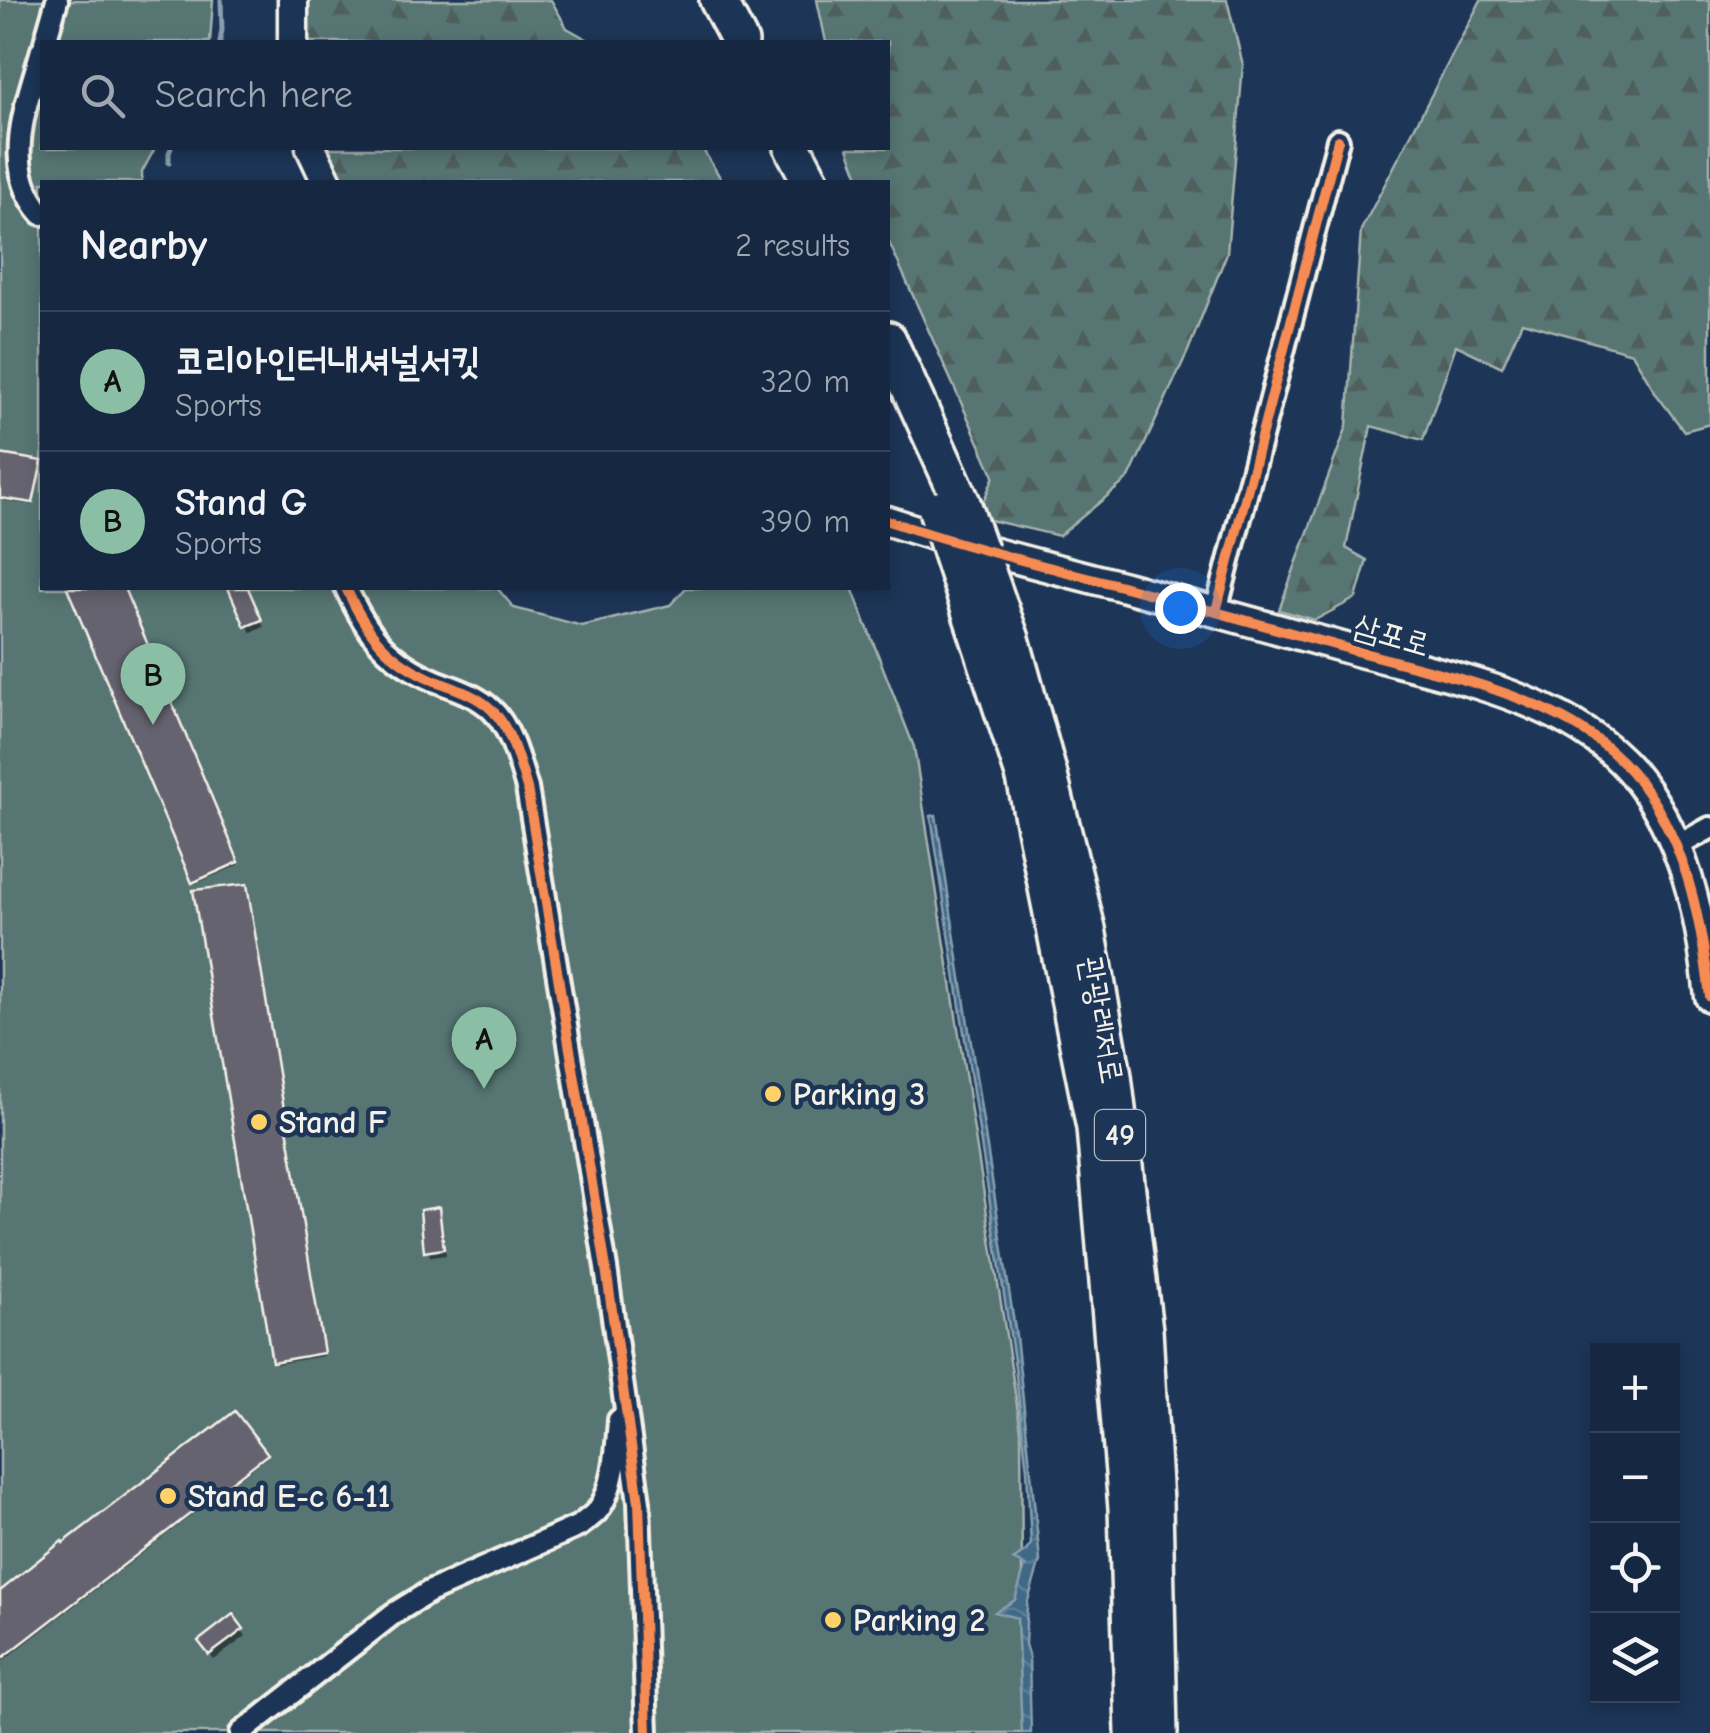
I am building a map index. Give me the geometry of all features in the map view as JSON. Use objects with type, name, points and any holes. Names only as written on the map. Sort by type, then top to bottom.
[{"type":"highway","points":[[692,0],[712,40]]},
{"type":"highway","points":[[718,0],[739,40]]},
{"type":"highway","points":[[767,150],[783,180]]},
{"type":"highway","points":[[794,150],[810,180]]},
{"type":"highway","name":"관광레저로","points":[[890,345],[949,506]]},
{"type":"highway","name":"관광레저로","points":[[890,394],[949,506],[1011,640],[1036,775],[1087,930],[1112,1076],[1144,1330],[1140,1505],[1143,1620],[1134,1733]]},
{"type":"highway","name":"관광레저로","points":[[1143,1620],[1159,1733]]},
{"type":"street","points":[[46,40],[57,0]]},
{"type":"street","points":[[292,40],[294,0]]},
{"type":"street","points":[[40,57],[16,154],[21,180],[40,212]]},
{"type":"street","points":[[1216,611],[1338,140]]},
{"type":"street","points":[[312,150],[326,180]]},
{"type":"street","name":"삼포로","points":[[890,523],[1507,693],[1556,714],[1598,741],[1630,770],[1677,846],[1694,896],[1710,997]]},
{"type":"street","points":[[347,590],[376,638],[401,664],[476,698],[492,710],[504,726],[520,768],[572,1058],[639,1502],[647,1733]]},
{"type":"street","points":[[1677,846],[1710,828]]},
{"type":"street","points":[[579,1526],[600,1508],[616,1461],[622,1378]]},
{"type":"street","points":[[240,1733],[392,1614],[429,1592],[611,1513],[634,1519],[640,1533]]},
{"type":"green space","points":[[0,0],[213,0],[210,40],[40,40],[40,150],[154,150],[142,180],[40,180],[40,590],[499,590],[514,608],[582,626],[670,605],[684,590],[853,590],[914,747],[1021,1431],[1023,1733],[0,1733]]},
{"type":"green space","points":[[309,0],[551,0],[567,28],[588,40],[305,40]]},
{"type":"green space","points":[[817,0],[1227,0],[1243,65],[1227,253],[1188,351],[1129,478],[1059,536],[977,517],[994,476],[890,244],[890,180],[860,180],[849,150],[890,150],[890,40],[826,40]]},
{"type":"green space","points":[[1481,0],[1710,0],[1710,424],[1684,431],[1632,353],[1522,322],[1502,367],[1456,345],[1423,440],[1371,426],[1346,548],[1367,560],[1356,598],[1315,620],[1279,610],[1347,426],[1361,230]]},
{"type":"green space","points":[[328,150],[703,150],[722,180],[343,180]]},
{"type":"water","points":[[936,815],[1016,1336],[1032,1482],[1040,1561],[1027,1604],[1025,1644],[1029,1658],[1031,1733],[1022,1733],[1017,1618],[995,1612],[1015,1600],[1025,1566],[1013,1560],[1031,1544],[1027,1470],[1015,1367],[931,816]]},
{"type":"building","points":[[0,454],[40,461],[33,503],[0,498]]},
{"type":"building","points":[[68,590],[125,590],[239,862],[192,883]]},
{"type":"building","points":[[229,590],[249,590],[262,620],[245,627]]},
{"type":"building","name":"Stand F","points":[[247,884],[324,1353],[272,1362],[193,890]]},
{"type":"building","points":[[439,1207],[444,1249],[424,1252],[420,1210]]},
{"type":"building","name":"Stand E-c 6-11","points":[[235,1411],[268,1454],[0,1660],[0,1591]]},
{"type":"building","points":[[233,1614],[244,1629],[209,1655],[198,1641]]},
{"type":"waterway","points":[[220,40],[221,0]]},
{"type":"waterway","points":[[169,163],[170,150]]},
{"type":"cycle path","points":[[1216,611],[1338,140]]},
{"type":"cycle path","points":[[890,522],[1457,678],[1497,690],[1571,723],[1631,771],[1665,822],[1695,907],[1710,997]]},
{"type":"cycle path","points":[[347,590],[362,619],[392,655],[419,673],[472,696],[499,717],[527,788],[606,1268],[639,1502],[647,1733]]},
{"type":"place","name":"Stand G","points":[[153,725]]},
{"type":"place","name":"코리아인터내셔널서킷","points":[[484,1089]]},
{"type":"place","name":"Parking 3","points":[[773,1094]]},
{"type":"place","name":"Stand F","points":[[259,1122]]},
{"type":"place","name":"Stand E-c 6-11","points":[[168,1496]]},
{"type":"place","name":"Parking 2","points":[[833,1620]]}]
